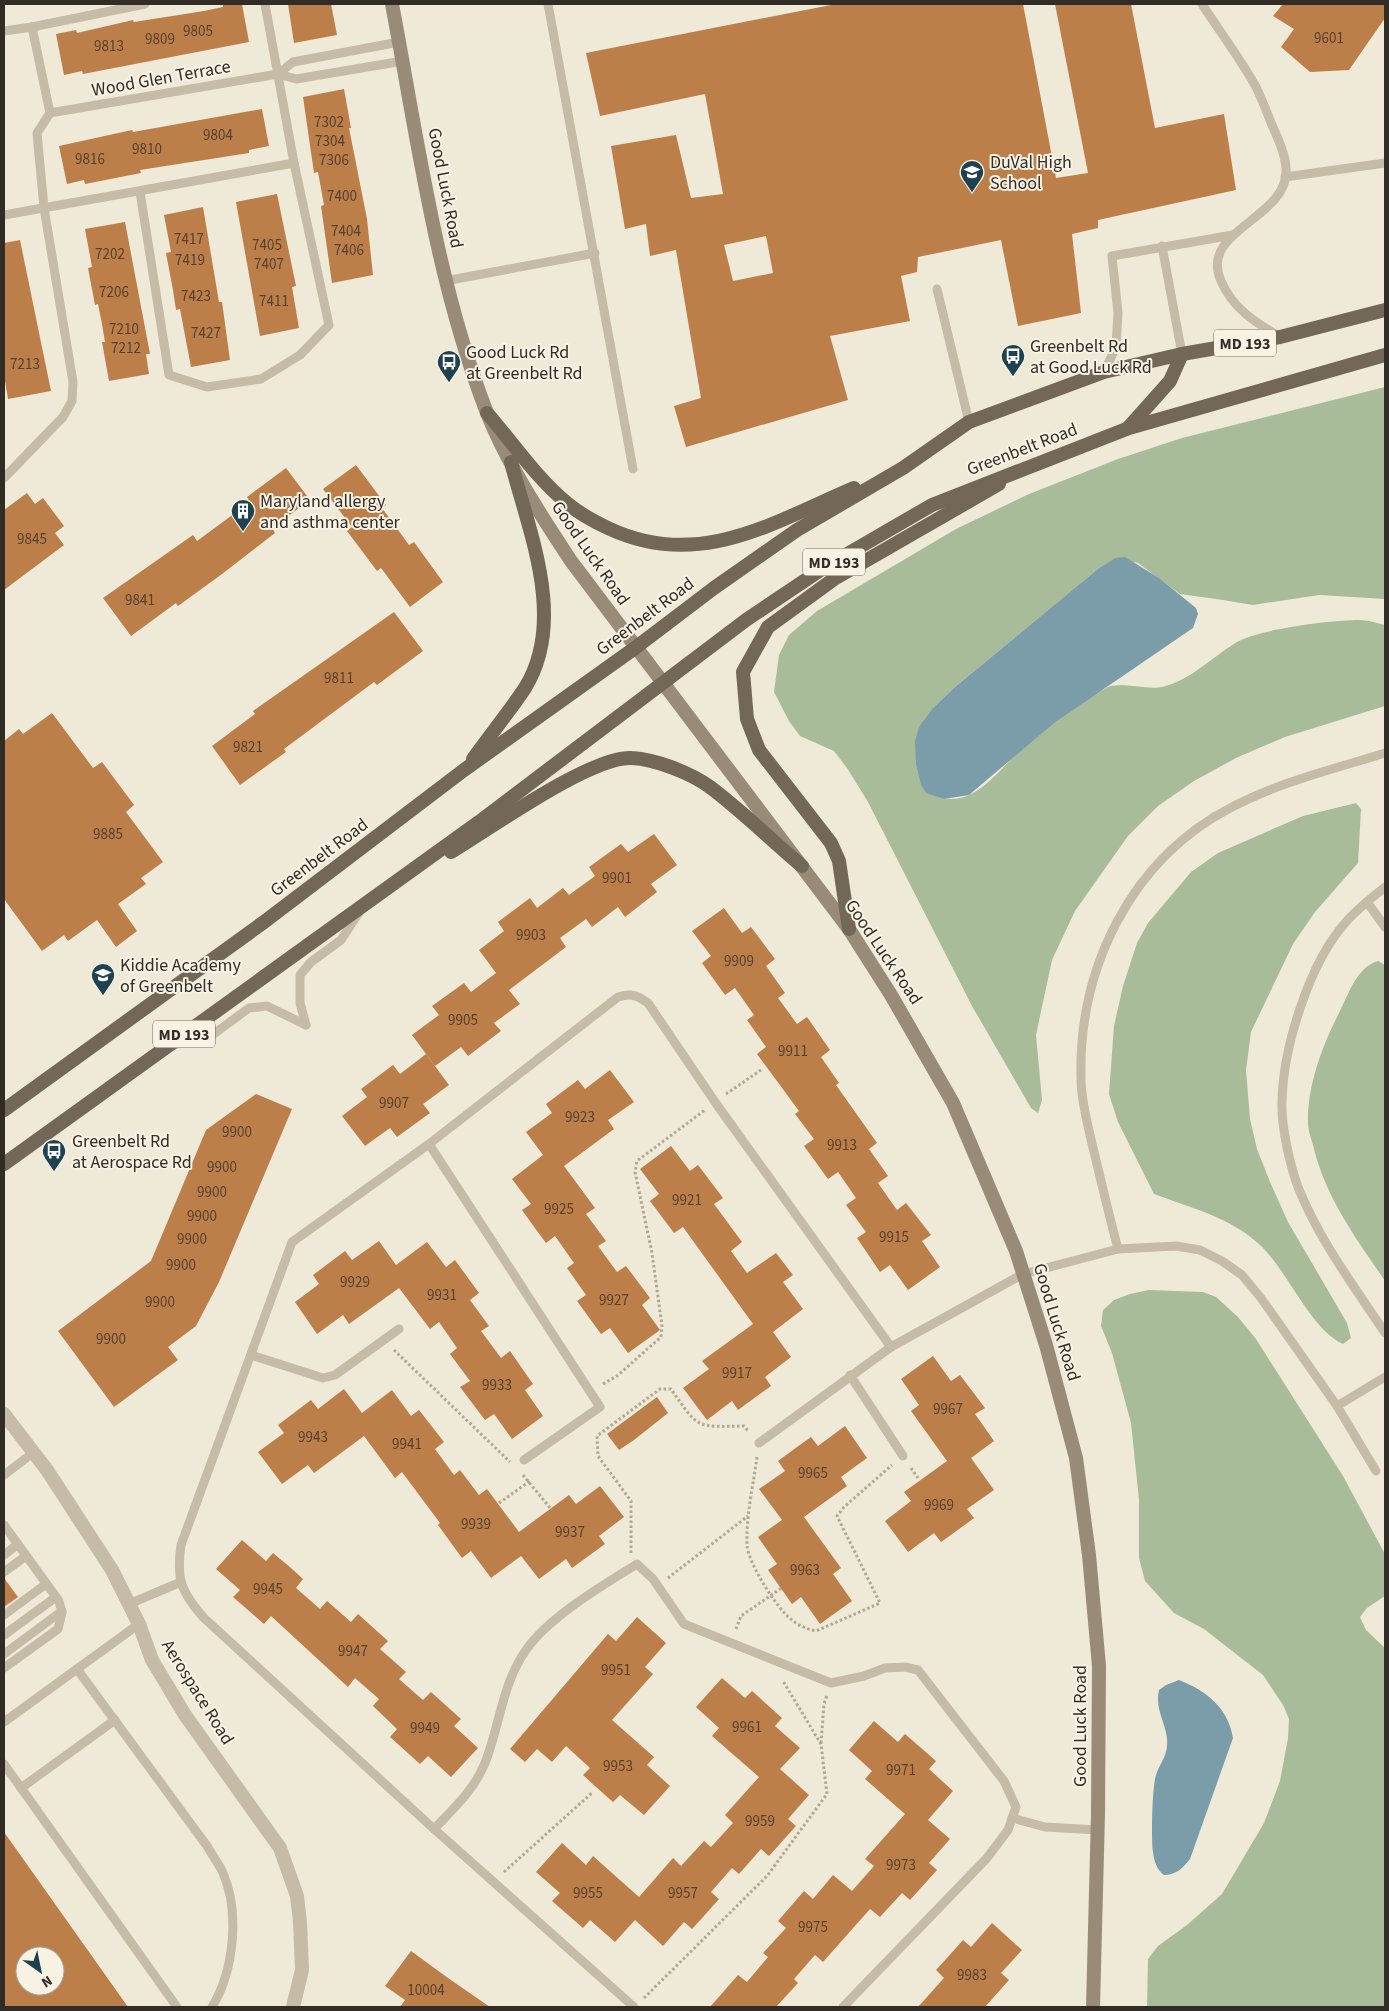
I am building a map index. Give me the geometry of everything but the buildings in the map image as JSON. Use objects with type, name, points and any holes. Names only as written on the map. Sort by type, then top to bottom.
[{"type":"main road","name":"Good Luck Road","points":[[392,4],[445,281],[487,413],[511,462],[538,511],[560,544],[634,648],[802,866],[848,929],[910,1024],[953,1103],[983,1169],[1023,1274],[1046,1345],[1076,1458],[1090,1555],[1099,1666],[1098,1830],[1093,2007]]},
{"type":"main road","name":"Greenbelt Road","points":[[4,1110],[264,922],[464,770],[714,588],[797,530],[903,468],[969,422],[1104,372],[1182,354],[1280,337],[1385,310]]},
{"type":"main road","points":[[1129,428],[1170,381],[1182,354]]},
{"type":"main road","name":"Greenbelt Road","points":[[4,1164],[663,685],[746,620],[826,567],[932,504],[1129,428],[1385,355]]},
{"type":"main road","points":[[487,413],[550,487],[568,504],[590,519],[632,539],[655,544],[682,546],[708,544],[732,539],[903,468]]},
{"type":"main road","points":[[464,770],[526,686],[542,644],[545,616],[544,591],[511,462]]},
{"type":"main road","points":[[848,929],[839,861],[831,843],[759,750],[747,719],[743,672],[768,627],[827,584],[984,494],[1021,469]]},
{"type":"main road","points":[[364,904],[552,789],[603,763],[630,758],[668,766],[708,786],[802,866]]},
{"type":"street","name":"Aerospace Road","points":[[4,1414],[34,1452],[112,1570],[139,1624],[152,1660],[185,1715],[280,1848],[297,1896],[300,1922],[302,1970],[294,2007]]},
{"type":"lane","points":[[4,32],[145,4]]},
{"type":"lane","points":[[140,192],[169,375],[207,387],[261,379],[300,355],[329,325],[294,164],[265,4]]},
{"type":"lane","points":[[548,4],[633,469]]},
{"type":"lane","points":[[1202,4],[1256,88],[1284,156],[1285,177],[1283,187],[1277,198],[1233,235],[1222,247],[1218,257],[1218,274],[1225,290],[1243,312],[1280,337]]},
{"type":"lane","points":[[4,478],[63,417],[72,401],[73,382],[44,208],[37,133],[50,113],[32,27]]},
{"type":"lane","name":"Wood Glen Terrace","points":[[278,74],[293,62],[399,42]]},
{"type":"lane","name":"Wood Glen Terrace","points":[[50,113],[278,74],[296,79],[403,61]]},
{"type":"lane","points":[[1285,177],[1385,163]]},
{"type":"lane","points":[[4,215],[294,164]]},
{"type":"lane","points":[[1104,372],[1116,347],[1118,313],[1112,256],[1233,235]]},
{"type":"lane","points":[[1162,246],[1182,354]]},
{"type":"lane","points":[[445,281],[595,253]]},
{"type":"lane","points":[[937,289],[969,422]]},
{"type":"lane","points":[[1118,1249],[1082,1098],[1081,1079],[1082,1040],[1090,986],[1103,948],[1118,917],[1146,877],[1169,853],[1191,833],[1232,807],[1289,782],[1385,753]]},
{"type":"lane","points":[[1385,887],[1345,923],[1312,978],[1298,1015],[1287,1058],[1282,1103],[1288,1145],[1298,1186],[1318,1231],[1385,1333]]},
{"type":"lane","points":[[1367,902],[1385,927]]},
{"type":"lane","points":[[167,1046],[211,1036],[249,1008],[267,1006],[306,1025],[300,1003],[300,975],[311,962],[341,940],[364,904]]},
{"type":"lane","points":[[634,2007],[434,1829],[204,1618],[194,1607],[180,1582],[178,1576],[181,1544],[292,1242],[429,1144],[618,997],[630,993],[640,996],[648,1003],[715,1102],[891,1347]]},
{"type":"lane","points":[[429,1144],[600,1407],[524,1460]]},
{"type":"lane","points":[[759,1442],[891,1347],[1023,1274],[1118,1249],[1176,1246],[1200,1250],[1222,1261],[1242,1276],[1261,1298],[1337,1406],[1376,1471]]},
{"type":"lane","points":[[251,1355],[323,1378],[335,1375],[399,1329]]},
{"type":"lane","points":[[850,1375],[903,1456]]},
{"type":"lane","points":[[1337,1406],[1385,1377]]},
{"type":"lane","points":[[4,1474],[34,1452]]},
{"type":"lane","points":[[4,1668],[58,1629],[62,1611],[56,1597],[18,1544],[5,1531]]},
{"type":"lane","points":[[4,1554],[18,1544]]},
{"type":"lane","points":[[4,1572],[26,1556]]},
{"type":"lane","points":[[434,1829],[472,1788],[485,1763],[508,1682],[525,1651],[553,1621],[637,1564],[658,1586],[684,1624],[730,1644],[831,1682],[864,1676],[885,1668],[905,1666],[918,1670],[1004,1781],[1016,1807],[1008,1830],[988,1858],[843,2007]]},
{"type":"lane","points":[[129,1604],[180,1582]]},
{"type":"lane","points":[[4,1615],[46,1584]]},
{"type":"lane","points":[[4,1635],[56,1597]]},
{"type":"lane","points":[[4,1654],[62,1611]]},
{"type":"lane","points":[[4,1722],[139,1624]]},
{"type":"lane","points":[[77,1669],[207,1846],[223,1873],[231,1903],[232,1929],[228,1961],[220,1993],[212,2007]]},
{"type":"lane","points":[[21,1788],[115,1720]]},
{"type":"lane","points":[[4,1764],[178,2007]]},
{"type":"lane","points":[[1012,1818],[1045,1827],[1098,1830]]},
{"type":"path","points":[[590,1393],[616,1376],[661,1337],[662,1326],[652,1253],[635,1172],[637,1161],[761,1070]]},
{"type":"path","points":[[384,1340],[515,1467]]},
{"type":"path","points":[[631,1568],[631,1501],[598,1456],[597,1436],[660,1389],[671,1389],[692,1420],[705,1427],[744,1426],[759,1442],[749,1515],[747,1546],[752,1563],[772,1595],[790,1619],[805,1628],[816,1631],[880,1604],[837,1516],[844,1507],[903,1456],[918,1478]]},
{"type":"path","points":[[520,1472],[530,1481],[552,1509]]},
{"type":"path","points":[[498,1503],[530,1481]]},
{"type":"path","points":[[658,1586],[749,1515]]},
{"type":"path","points":[[730,1644],[741,1616],[783,1586]]},
{"type":"path","points":[[770,1658],[820,1744]]},
{"type":"path","points":[[642,2000],[767,1876],[827,1794],[820,1744],[824,1704],[831,1682]]},
{"type":"path","points":[[493,1882],[593,1792]]},
{"type":"green space","points":[[1385,387],[1385,599],[1319,595],[1253,605],[1180,594],[1138,563],[1115,558],[1099,568],[955,687],[933,708],[921,785],[930,794],[956,799],[969,795],[984,786],[1044,729],[1106,688],[1117,685],[1156,688],[1173,684],[1192,674],[1237,642],[1278,629],[1347,620],[1366,620],[1385,625],[1385,706],[1285,737],[1236,758],[1194,781],[1158,806],[1128,836],[1075,911],[1052,960],[1036,1035],[1042,1100],[1038,1113],[1031,1108],[972,1006],[868,802],[847,768],[834,751],[800,736],[789,721],[774,692],[779,655],[789,635],[817,611],[956,529],[1029,494],[1118,459],[1182,438]]},
{"type":"green space","points":[[1356,803],[1361,809],[1358,863],[1315,912],[1293,944],[1251,1032],[1246,1070],[1250,1119],[1257,1149],[1288,1222],[1347,1323],[1351,1338],[1343,1344],[1331,1337],[1320,1326],[1270,1256],[1248,1235],[1210,1214],[1154,1194],[1118,1122],[1109,1094],[1114,1026],[1123,986],[1137,943],[1148,923],[1191,872],[1218,853],[1303,816]]},
{"type":"green space","points":[[1378,961],[1385,965],[1385,1281],[1333,1200],[1318,1164],[1308,1123],[1308,1109],[1313,1080],[1328,1037],[1354,982],[1364,969]]},
{"type":"green space","points":[[1149,1290],[1203,1292],[1216,1297],[1238,1317],[1256,1339],[1343,1476],[1385,1554],[1385,1596],[1367,1608],[1360,1617],[1366,1630],[1385,1648],[1385,2007],[1147,2007],[1148,1959],[1158,1946],[1187,1925],[1222,1894],[1264,1823],[1280,1781],[1288,1738],[1289,1719],[1283,1705],[1263,1675],[1204,1629],[1174,1613],[1145,1581],[1139,1558],[1139,1500],[1131,1423],[1112,1353],[1101,1326],[1103,1310],[1114,1300]]},
{"type":"water","points":[[1125,557],[1159,578],[1196,608],[1198,614],[1193,628],[1054,723],[969,795],[944,799],[926,793],[921,785],[916,764],[915,742],[919,727],[933,708],[955,687],[1099,568],[1115,558]]},
{"type":"water","points":[[1179,1680],[1199,1689],[1215,1702],[1226,1718],[1233,1738],[1190,1859],[1179,1870],[1172,1874],[1164,1875],[1159,1871],[1155,1862],[1152,1836],[1155,1781],[1167,1746],[1166,1732],[1158,1705],[1158,1698],[1159,1690]]},
{"type":"place","name":"DuVal High School","points":[[972,193]]},
{"type":"place","name":"Greenbelt Rd at Good Luck Rd","points":[[1013,377]]},
{"type":"place","name":"Good Luck Rd at Greenbelt Rd","points":[[449,383]]},
{"type":"place","name":"Maryland allergy and asthma center","points":[[243,532]]},
{"type":"place","name":"Kiddie Academy of Greenbelt","points":[[103,996]]},
{"type":"place","name":"Greenbelt Rd at Aerospace Rd","points":[[54,1172]]}]
